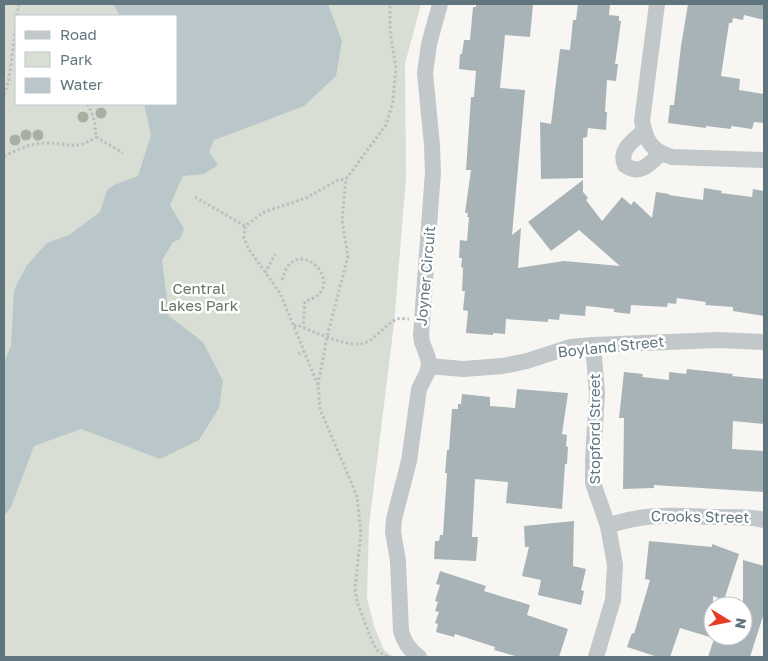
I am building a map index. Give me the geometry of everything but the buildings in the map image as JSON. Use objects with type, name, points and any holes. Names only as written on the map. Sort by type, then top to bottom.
[{"type":"street","name":"Joyner Circuit","points":[[429,366],[422,342],[422,319],[434,172],[425,73],[429,44],[440,4]]},
{"type":"street","points":[[657,4],[643,111],[644,131],[652,147],[672,157],[764,160]]},
{"type":"street","points":[[644,131],[624,151],[625,165],[635,169],[644,168],[661,153]]},
{"type":"street","name":"Boyland Street","points":[[429,366],[463,368],[502,366],[527,361],[570,347],[593,345],[718,340],[764,342]]},
{"type":"street","name":"Stopford Street","points":[[593,345],[598,393],[593,483],[608,526],[615,581],[613,600],[596,657]]},
{"type":"street","points":[[419,657],[408,648],[401,631],[398,561],[393,532],[394,519],[409,460],[419,389],[429,366]]},
{"type":"street","name":"Crooks Street","points":[[608,526],[625,520],[654,515],[764,520]]},
{"type":"path","points":[[387,657],[377,650],[372,641],[357,602],[355,588],[361,533],[357,496],[320,409],[318,385],[327,337],[348,256],[342,220],[346,179],[386,124],[393,101],[396,68],[390,30],[390,4]]},
{"type":"path","points":[[4,96],[15,43]]},
{"type":"path","points":[[88,105],[92,111],[96,137]]},
{"type":"path","points":[[96,137],[124,153]]},
{"type":"path","points":[[4,156],[26,146],[45,143],[73,146],[85,144],[96,137]]},
{"type":"path","points":[[318,385],[280,293],[248,248],[244,238],[245,226],[264,212],[306,198],[338,180],[346,179]]},
{"type":"path","points":[[195,197],[245,226]]},
{"type":"path","points":[[265,273],[275,254]]},
{"type":"path","points":[[282,280],[287,267],[295,261],[312,262],[322,272],[324,282],[320,291],[312,299],[305,301],[303,328]]},
{"type":"path","points":[[294,326],[357,345],[377,335],[398,319],[422,319]]},
{"type":"path","points":[[298,354],[304,351]]},
{"type":"green space","name":"Central Lakes Park","points":[[4,4],[421,4],[405,64],[406,178],[394,324],[369,526],[367,598],[374,626],[384,650],[394,657],[4,657]]},
{"type":"water","points":[[113,4],[328,4],[342,41],[336,76],[304,106],[214,140],[209,152],[218,165],[204,174],[183,176],[170,205],[184,229],[180,239],[173,242],[162,260],[169,316],[203,342],[223,381],[219,408],[199,440],[160,459],[81,429],[34,446],[11,507],[4,516],[4,363],[11,346],[14,290],[27,265],[47,243],[69,235],[100,212],[107,190],[114,185],[138,176],[151,135],[144,105],[178,105],[178,15],[119,15]]}]
